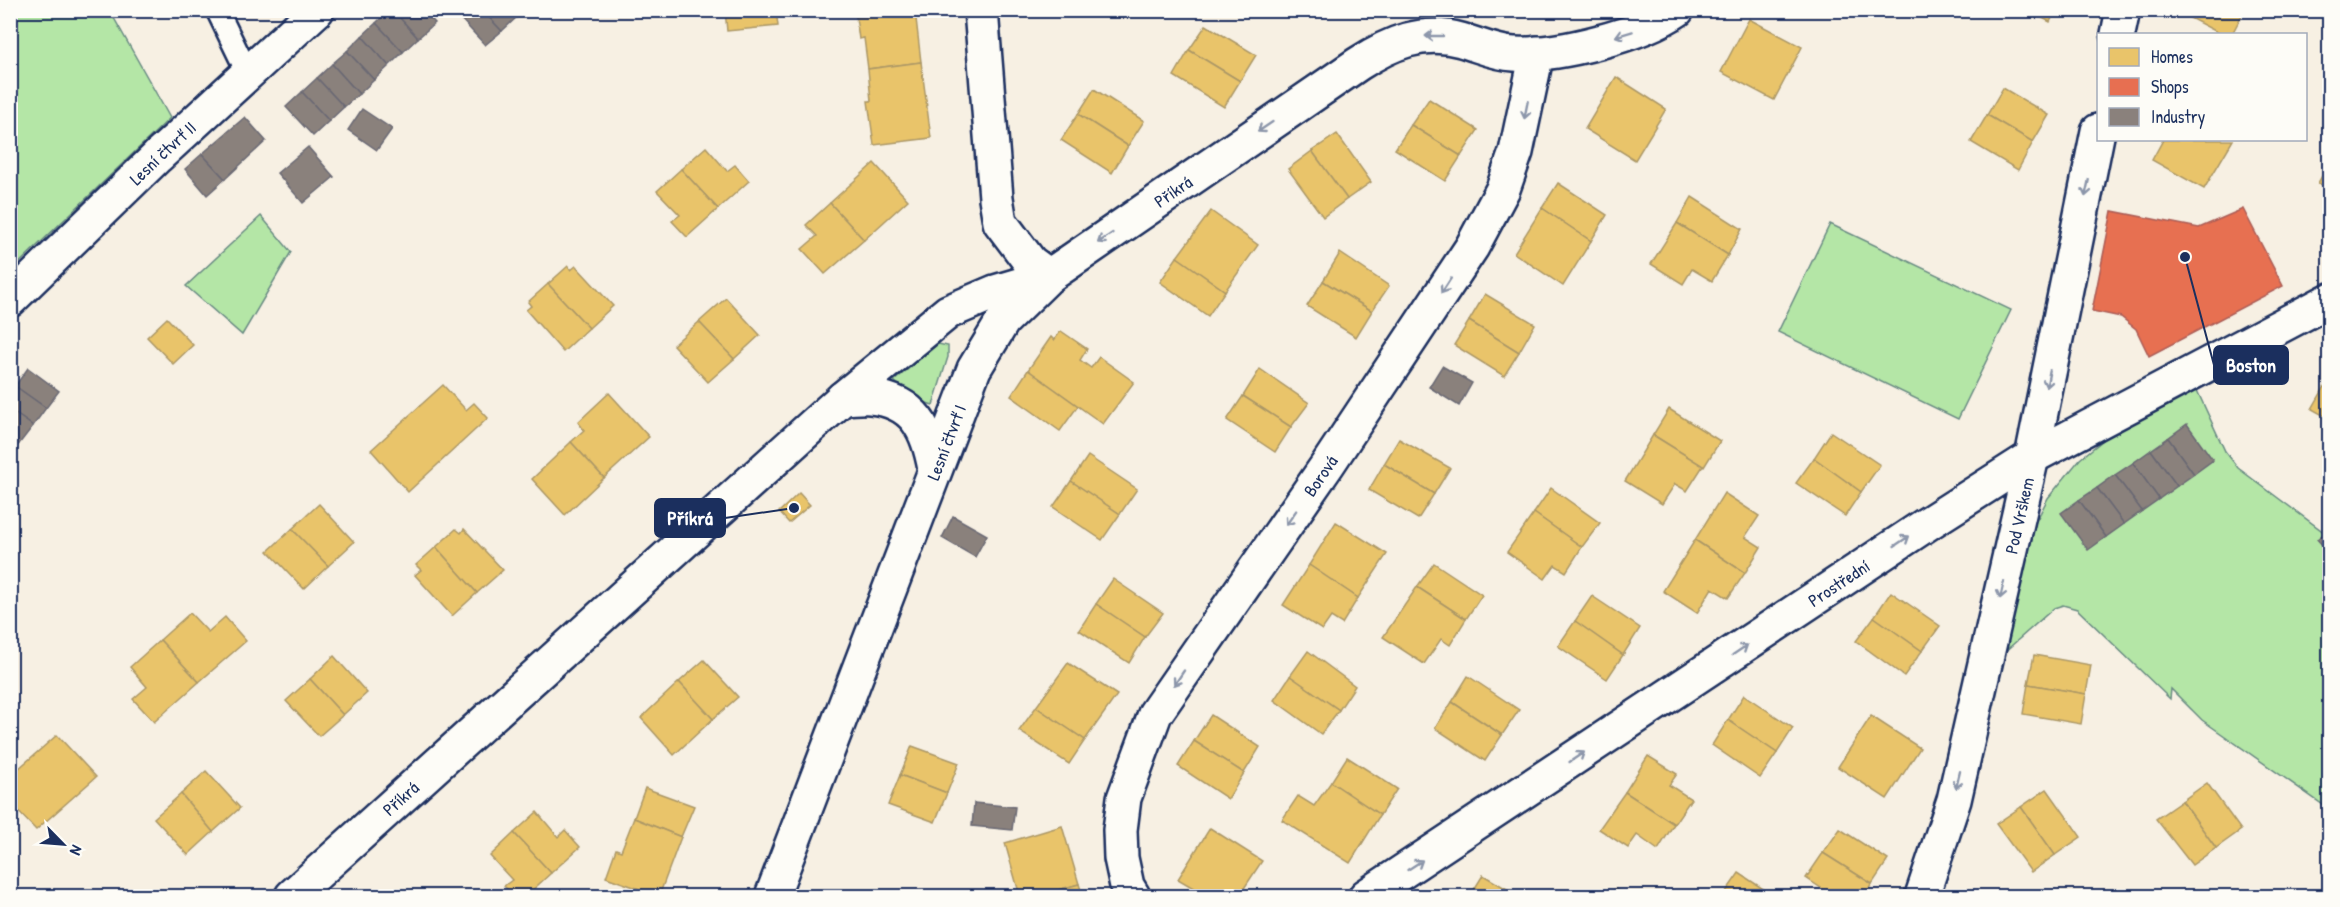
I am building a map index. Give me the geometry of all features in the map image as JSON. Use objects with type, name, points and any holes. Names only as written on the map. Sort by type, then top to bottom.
[{"type":"street","name":"Lesní čtvrť II","points":[[10,300],[157,157],[318,10]]},
{"type":"street","points":[[981,10],[996,198],[1000,222],[1030,262],[1049,276]]},
{"type":"street","name":"Příkrá","points":[[292,897],[843,398],[948,312],[995,292],[1049,276],[1377,52],[1419,36],[1440,35],[1495,52],[1537,53],[1592,44],[1623,35],[1653,25],[1677,10]]},
{"type":"street","points":[[2118,33],[2123,10]]},
{"type":"street","name":"Borová","points":[[1133,897],[1121,858],[1120,830],[1124,798],[1155,714],[1328,464],[1472,247],[1503,189],[1516,153],[1537,53]]},
{"type":"street","name":"Pod Vrškem","points":[[1922,897],[1954,800],[2032,457],[2097,135]]},
{"type":"street","name":"Lesní čtvrť I","points":[[772,897],[934,469],[980,359],[1003,321],[1049,276]]},
{"type":"street","name":"Prostřední","points":[[1366,897],[1927,524],[2032,457],[2330,300]]},
{"type":"street","points":[[843,398],[872,397],[897,404],[918,420],[930,442],[934,469]]},
{"type":"lane","points":[[217,10],[248,74]]},
{"type":"green space","points":[[11,10],[110,11],[170,118],[11,271]]},
{"type":"green space","points":[[261,216],[291,252],[242,335],[186,286]]},
{"type":"green space","points":[[1830,224],[2011,310],[1958,419],[1778,332]]},
{"type":"green space","points":[[938,344],[948,346],[948,357],[933,405],[917,400],[894,381]]},
{"type":"green space","points":[[2195,386],[2225,451],[2238,468],[2329,536],[2329,809],[2202,720],[2171,689],[2170,699],[2077,609],[2063,605],[2054,608],[2002,654],[2027,539],[2048,498],[2080,459],[2119,427]]},
{"type":"building: Homes","points":[[725,10],[776,10],[778,26],[727,31]]},
{"type":"building: Homes","points":[[855,10],[915,10],[921,62],[868,69],[864,38],[859,39]]},
{"type":"building: Homes","points":[[2027,10],[2056,10],[2050,22]]},
{"type":"building: Homes","points":[[2181,10],[2244,11],[2233,33],[2219,33],[2180,13]]},
{"type":"building: Homes","points":[[1749,19],[1802,47],[1774,100],[1721,72]]},
{"type":"building: Homes","points":[[1206,25],[1256,55],[1240,81],[1189,50]]},
{"type":"building: Homes","points":[[1189,50],[1240,81],[1224,107],[1174,76]]},
{"type":"building: Homes","points":[[921,62],[931,138],[874,145],[868,101],[871,101],[868,69]]},
{"type":"building: Homes","points":[[1616,77],[1666,109],[1635,160],[1585,129]]},
{"type":"building: Homes","points":[[2003,88],[2049,115],[2033,142],[1987,115]]},
{"type":"building: Homes","points":[[1094,89],[1144,121],[1128,146],[1078,114]]},
{"type":"building: Homes","points":[[1429,99],[1478,130],[1461,156],[1411,125]]},
{"type":"building: Homes","points":[[1078,114],[1128,146],[1112,173],[1061,140]]},
{"type":"building: Homes","points":[[1987,115],[2033,142],[2018,170],[1971,142]]},
{"type":"building: Homes","points":[[1411,125],[1461,156],[1445,181],[1395,149]]},
{"type":"building: Homes","points":[[1337,134],[1371,182],[1347,199],[1312,151]]},
{"type":"building: Homes","points":[[2162,141],[2232,141],[2204,189],[2152,160]]},
{"type":"building: Homes","points":[[706,147],[727,171],[735,165],[749,181],[718,209],[681,169]]},
{"type":"building: Homes","points":[[1312,151],[1347,199],[1323,217],[1288,169]]},
{"type":"building: Homes","points":[[2330,162],[2330,189],[2318,183]]},
{"type":"building: Homes","points":[[874,163],[908,200],[864,240],[830,203]]},
{"type":"building: Homes","points":[[681,169],[718,209],[687,237],[672,221],[680,215],[657,191]]},
{"type":"building: Homes","points":[[1558,183],[1607,215],[1591,241],[1542,208]]},
{"type":"building: Homes","points":[[1692,197],[1742,229],[1728,255],[1677,223]]},
{"type":"building: Homes","points":[[830,203],[864,240],[825,274],[802,249],[817,236],[806,225]]},
{"type":"building: Homes","points":[[1542,208],[1591,241],[1563,286],[1514,253]]},
{"type":"building: Homes","points":[[1211,211],[1258,245],[1225,291],[1177,257]]},
{"type":"building: Homes","points":[[1677,223],[1728,255],[1712,281],[1692,269],[1683,284],[1651,264]]},
{"type":"building: Homes","points":[[1340,253],[1389,286],[1372,311],[1323,281]]},
{"type":"building: Homes","points":[[1177,257],[1225,291],[1208,316],[1160,282]]},
{"type":"building: Homes","points":[[568,266],[571,270],[576,266],[613,306],[589,328],[548,284]]},
{"type":"building: Homes","points":[[1323,281],[1372,311],[1356,337],[1307,306]]},
{"type":"building: Homes","points":[[548,284],[589,328],[563,352],[526,310],[531,306],[528,302]]},
{"type":"building: Homes","points":[[1485,294],[1535,324],[1519,352],[1469,321]]},
{"type":"building: Homes","points":[[726,298],[760,335],[734,359],[699,322]]},
{"type":"building: Homes","points":[[167,318],[193,345],[173,364],[147,337]]},
{"type":"building: Homes","points":[[1469,321],[1519,352],[1504,376],[1454,345]]},
{"type":"building: Homes","points":[[699,322],[734,359],[708,382],[673,345]]},
{"type":"building: Homes","points":[[1061,331],[1087,349],[1080,360],[1091,368],[1099,357],[1134,382],[1103,424],[1028,370],[1051,337],[1054,340]]},
{"type":"building: Homes","points":[[1260,369],[1309,403],[1291,427],[1243,396]]},
{"type":"building: Homes","points":[[1028,370],[1078,406],[1060,431],[1011,396]]},
{"type":"building: Homes","points":[[2328,381],[2330,382],[2330,419],[2312,409]]},
{"type":"building: Homes","points":[[443,385],[466,410],[474,403],[488,418],[408,492],[371,450]]},
{"type":"building: Homes","points":[[609,393],[649,437],[604,478],[571,442],[584,430],[578,422]]},
{"type":"building: Homes","points":[[1243,396],[1291,427],[1275,452],[1227,420]]},
{"type":"building: Homes","points":[[1669,409],[1720,441],[1704,467],[1653,435]]},
{"type":"building: Homes","points":[[1831,432],[1880,465],[1861,492],[1814,458]]},
{"type":"building: Homes","points":[[1653,435],[1703,466],[1687,491],[1675,484],[1662,504],[1625,481]]},
{"type":"building: Homes","points":[[1399,439],[1450,468],[1434,494],[1384,464]]},
{"type":"building: Homes","points":[[571,442],[604,478],[565,515],[532,479]]},
{"type":"building: Homes","points":[[1088,456],[1137,489],[1120,514],[1071,481]]},
{"type":"building: Homes","points":[[1814,458],[1861,492],[1845,516],[1796,483]]},
{"type":"building: Homes","points":[[1384,464],[1434,494],[1418,519],[1369,490]]},
{"type":"building: Homes","points":[[1071,481],[1120,514],[1102,540],[1053,507]]},
{"type":"building: Homes","points":[[1551,488],[1600,523],[1582,547],[1534,513]]},
{"type":"building: Homes","points":[[799,493],[810,505],[789,523],[779,512]]},
{"type":"building: Homes","points":[[1724,493],[1759,516],[1745,537],[1761,547],[1745,573],[1695,540]]},
{"type":"building: Homes","points":[[319,504],[354,542],[328,566],[292,529]]},
{"type":"building: Homes","points":[[1534,513],[1582,547],[1566,572],[1555,565],[1545,579],[1507,552]]},
{"type":"building: Homes","points":[[1336,522],[1387,554],[1358,598],[1309,565]]},
{"type":"building: Homes","points":[[292,529],[328,566],[304,589],[268,551]]},
{"type":"building: Homes","points":[[456,529],[461,533],[464,529],[503,570],[477,593],[436,547]]},
{"type":"building: Homes","points":[[1695,540],[1745,573],[1728,598],[1712,588],[1697,613],[1663,591]]},
{"type":"building: Homes","points":[[436,547],[477,593],[452,616],[415,575],[421,570],[416,565]]},
{"type":"building: Homes","points":[[1434,563],[1482,595],[1466,619],[1417,587]]},
{"type":"building: Homes","points":[[1309,565],[1358,598],[1342,624],[1331,617],[1322,630],[1283,605]]},
{"type":"building: Homes","points":[[1113,579],[1163,613],[1145,637],[1096,604]]},
{"type":"building: Homes","points":[[1417,587],[1466,619],[1450,645],[1441,639],[1424,664],[1383,637]]},
{"type":"building: Homes","points":[[1891,592],[1940,626],[1922,651],[1874,617]]},
{"type":"building: Homes","points":[[1592,596],[1640,628],[1623,655],[1575,621]]},
{"type":"building: Homes","points":[[1096,604],[1145,637],[1129,663],[1079,630]]},
{"type":"building: Homes","points":[[190,613],[208,632],[225,617],[246,641],[199,682],[160,640]]},
{"type":"building: Homes","points":[[1874,617],[1922,651],[1904,676],[1856,641]]},
{"type":"building: Homes","points":[[1575,621],[1623,655],[1607,679],[1558,646]]},
{"type":"building: Homes","points":[[160,640],[199,682],[154,722],[133,699],[147,687],[130,667]]},
{"type":"building: Homes","points":[[1308,651],[1355,686],[1339,710],[1290,676]]},
{"type":"building: Homes","points":[[2034,655],[2091,665],[2086,694],[2028,684]]},
{"type":"building: Homes","points":[[334,656],[367,693],[343,715],[310,679]]},
{"type":"building: Homes","points":[[704,660],[738,697],[713,719],[679,682]]},
{"type":"building: Homes","points":[[1068,663],[1117,695],[1085,740],[1036,707]]},
{"type":"building: Homes","points":[[1290,676],[1339,710],[1321,734],[1274,700]]},
{"type":"building: Homes","points":[[1468,676],[1519,710],[1502,735],[1452,702]]},
{"type":"building: Homes","points":[[310,679],[343,715],[319,736],[286,701]]},
{"type":"building: Homes","points":[[679,682],[713,719],[674,755],[641,718]]},
{"type":"building: Homes","points":[[2028,684],[2086,694],[2081,724],[2023,714]]},
{"type":"building: Homes","points":[[1744,695],[1793,728],[1777,753],[1728,720]]},
{"type":"building: Homes","points":[[1452,702],[1502,735],[1485,761],[1435,728]]},
{"type":"building: Homes","points":[[1036,707],[1085,740],[1069,764],[1019,731]]},
{"type":"building: Homes","points":[[1211,715],[1260,747],[1244,773],[1194,741]]},
{"type":"building: Homes","points":[[1871,716],[1920,748],[1887,799],[1838,767]]},
{"type":"building: Homes","points":[[1728,720],[1777,753],[1760,778],[1712,745]]},
{"type":"building: Homes","points":[[57,735],[96,777],[36,830],[10,803],[10,776]]},
{"type":"building: Homes","points":[[1194,741],[1244,773],[1228,799],[1178,766]]},
{"type":"building: Homes","points":[[912,746],[959,763],[947,793],[900,775]]},
{"type":"building: Homes","points":[[1648,756],[1677,774],[1669,785],[1691,799],[1674,824],[1625,792]]},
{"type":"building: Homes","points":[[1347,757],[1397,789],[1380,815],[1331,782]]},
{"type":"building: Homes","points":[[206,771],[240,808],[213,832],[181,794]]},
{"type":"building: Homes","points":[[900,775],[947,793],[935,822],[888,805]]},
{"type":"building: Homes","points":[[1331,782],[1380,815],[1350,863],[1282,820],[1298,796],[1314,806]]},
{"type":"building: Homes","points":[[2207,783],[2241,830],[2216,848],[2182,801]]},
{"type":"building: Homes","points":[[645,788],[694,806],[681,837],[634,818]]},
{"type":"building: Homes","points":[[2047,789],[2081,837],[2055,855],[2021,807]]},
{"type":"building: Homes","points":[[1625,792],[1674,824],[1658,850],[1637,835],[1628,848],[1599,829]]},
{"type":"building: Homes","points":[[181,794],[213,832],[188,855],[154,818]]},
{"type":"building: Homes","points":[[2182,801],[2216,848],[2192,865],[2156,819]]},
{"type":"building: Homes","points":[[2021,807],[2055,855],[2031,872],[1996,824]]},
{"type":"building: Homes","points":[[537,812],[558,837],[565,830],[580,847],[551,873],[514,833]]},
{"type":"building: Homes","points":[[634,818],[681,837],[659,896],[606,877],[616,849],[621,851]]},
{"type":"building: Homes","points":[[1062,826],[1079,884],[1037,896],[1020,896],[1005,843]]},
{"type":"building: Homes","points":[[1210,828],[1262,861],[1239,896],[1207,896],[1178,879]]},
{"type":"building: Homes","points":[[1840,829],[1888,860],[1872,884],[1823,853]]},
{"type":"building: Homes","points":[[514,833],[551,873],[526,896],[514,896],[504,886],[512,880],[490,856]]},
{"type":"building: Homes","points":[[1823,853],[1872,884],[1864,896],[1833,896],[1806,878]]},
{"type":"building: Homes","points":[[1739,873],[1774,896],[1723,896]]},
{"type":"building: Homes","points":[[1483,875],[1519,896],[1470,896]]},
{"type":"building: Homes","points":[[1079,884],[1083,896],[1037,896]]},
{"type":"building: Homes","points":[[1615,889],[1627,896],[1610,896]]},
{"type":"building: Shops","points":[[2243,209],[2283,286],[2149,356],[2136,329],[2121,317],[2092,311],[2112,211],[2199,228]]},
{"type":"building: Industry","points":[[389,10],[393,10],[418,38],[403,52],[376,23]]},
{"type":"building: Industry","points":[[393,10],[423,10],[435,23],[418,38]]},
{"type":"building: Industry","points":[[469,10],[482,10],[502,31],[485,45],[460,18]]},
{"type":"building: Industry","points":[[482,10],[511,10],[517,17],[502,31]]},
{"type":"building: Industry","points":[[1867,10],[1882,10],[1878,17]]},
{"type":"building: Industry","points":[[376,23],[403,52],[389,66],[362,36]]},
{"type":"building: Industry","points":[[362,36],[389,66],[374,80],[347,51]]},
{"type":"building: Industry","points":[[347,51],[374,80],[359,94],[332,64]]},
{"type":"building: Industry","points":[[332,64],[359,94],[344,107],[317,78]]},
{"type":"building: Industry","points":[[317,78],[344,107],[329,121],[302,92]]},
{"type":"building: Industry","points":[[302,92],[329,121],[313,136],[286,107]]},
{"type":"building: Industry","points":[[362,109],[392,129],[377,150],[348,130]]},
{"type":"building: Industry","points":[[245,117],[266,141],[225,179],[202,154]]},
{"type":"building: Industry","points":[[308,147],[334,177],[303,203],[277,173]]},
{"type":"building: Industry","points":[[202,154],[225,179],[207,195],[185,169]]},
{"type":"building: Industry","points":[[1442,366],[1472,383],[1459,406],[1429,387]]},
{"type":"building: Industry","points":[[28,368],[59,391],[46,408],[15,386]]},
{"type":"building: Industry","points":[[15,386],[46,408],[33,426],[10,410],[10,392]]},
{"type":"building: Industry","points":[[10,410],[33,426],[19,444],[10,438]]},
{"type":"building: Industry","points":[[2187,424],[2213,460],[2194,474],[2168,438]]},
{"type":"building: Industry","points":[[10,438],[19,444],[10,454]]},
{"type":"building: Industry","points":[[2168,438],[2194,474],[2177,486],[2151,450]]},
{"type":"building: Industry","points":[[2151,450],[2177,486],[2159,499],[2133,463]]},
{"type":"building: Industry","points":[[2133,463],[2159,499],[2142,511],[2115,475]]},
{"type":"building: Industry","points":[[2115,475],[2142,511],[2124,524],[2097,488]]},
{"type":"building: Industry","points":[[2097,488],[2124,524],[2106,537],[2079,500]]},
{"type":"building: Industry","points":[[2079,500],[2106,537],[2088,550],[2061,513]]},
{"type":"building: Industry","points":[[953,516],[987,535],[975,557],[942,538]]},
{"type":"building: Industry","points":[[2330,529],[2330,554],[2317,539]]},
{"type":"building: Industry","points":[[974,803],[1015,807],[1012,830],[972,826]]},
{"type":"place","name":"Boston","points":[[2185,257]]},
{"type":"place","name":"Příkrá","points":[[794,508]]}]
